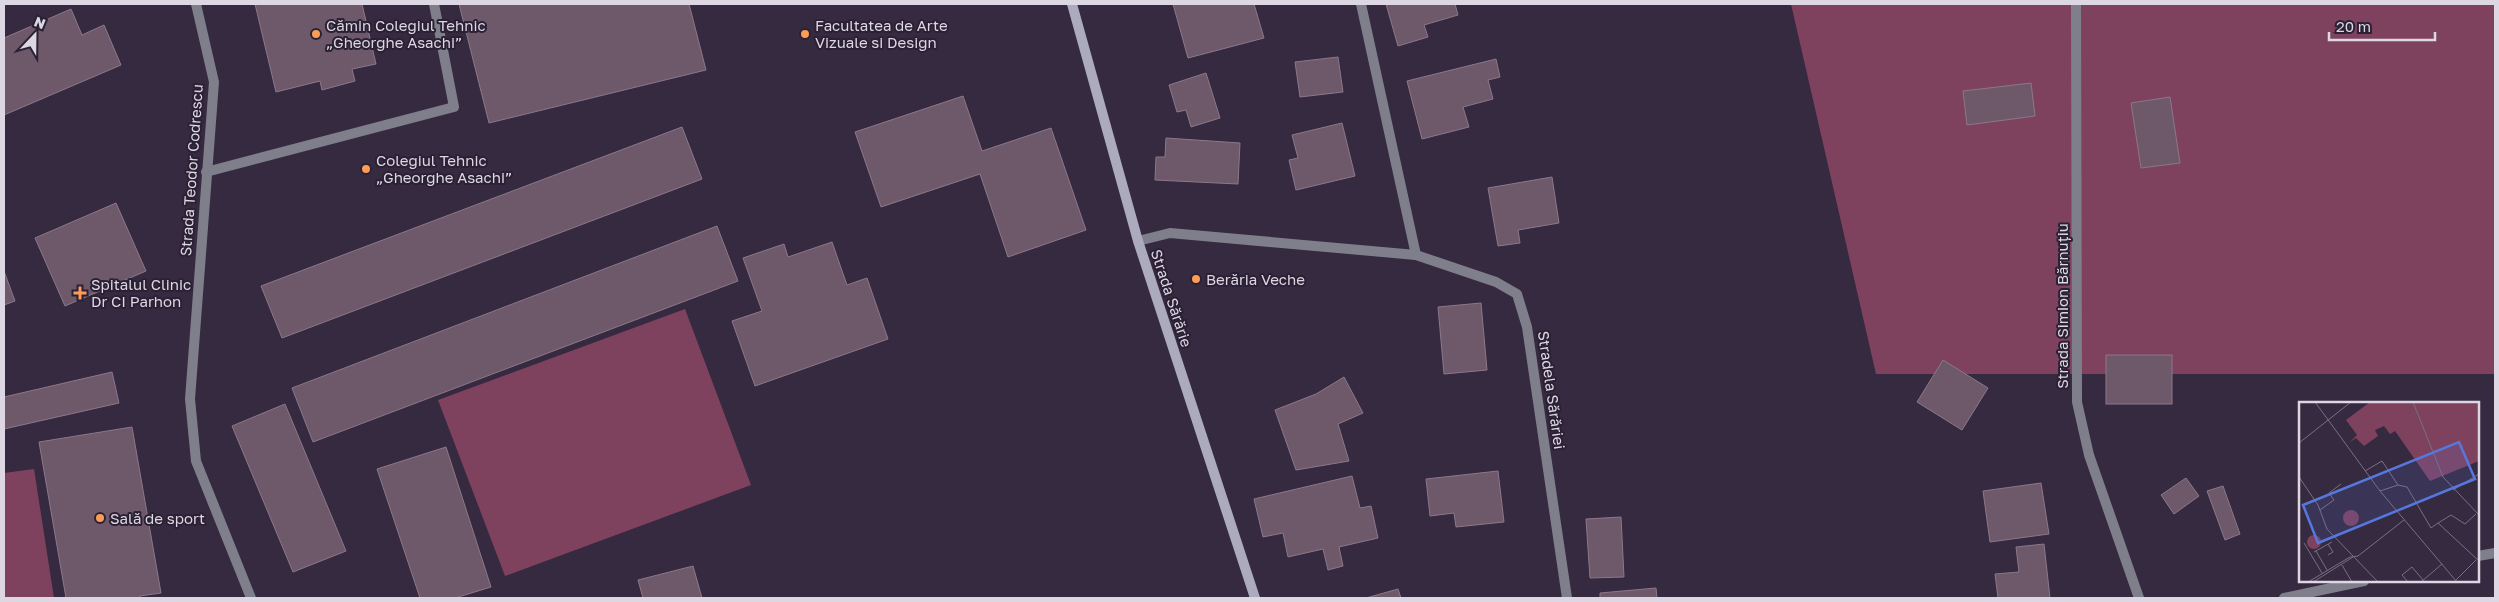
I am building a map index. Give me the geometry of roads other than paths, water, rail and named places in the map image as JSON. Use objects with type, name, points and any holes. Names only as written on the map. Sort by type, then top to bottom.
[{"type":"street","name":"Strada Teodor Codrescu","points":[[196,4],[214,82],[190,399],[196,461],[251,598]]},
{"type":"street","points":[[206,172],[454,108],[434,4]]},
{"type":"street","name":"Strada Sărărie","points":[[1072,4],[1138,241],[1255,598]]},
{"type":"street","points":[[1361,4],[1416,255]]},
{"type":"street","name":"Strada Simion Bărnuțiu","points":[[2076,4],[2077,402],[2089,454],[2139,598]]},
{"type":"street","name":"Stradela Sărăriei","points":[[1138,241],[1170,233],[1416,255],[1496,282],[1517,294],[1528,327],[1567,598]]},
{"type":"street","points":[[2479,556],[2495,553]]},
{"type":"street","points":[[2284,598],[2359,582]]},
{"type":"place","name":"Cămin Colegiul Tehnic „Gheorghe Asachi”","points":[[316,34]]},
{"type":"place","name":"Facultatea de Arte Vizuale si Design","points":[[805,34]]},
{"type":"place","name":"Colegiul Tehnic „Gheorghe Asachi”","points":[[366,169]]},
{"type":"place","name":"Berăria Veche","points":[[1196,279]]},
{"type":"place","name":"Spitalul Clinic Dr CI Parhon","points":[[80,293]]},
{"type":"place","name":"Sală de sport","points":[[100,518]]}]
